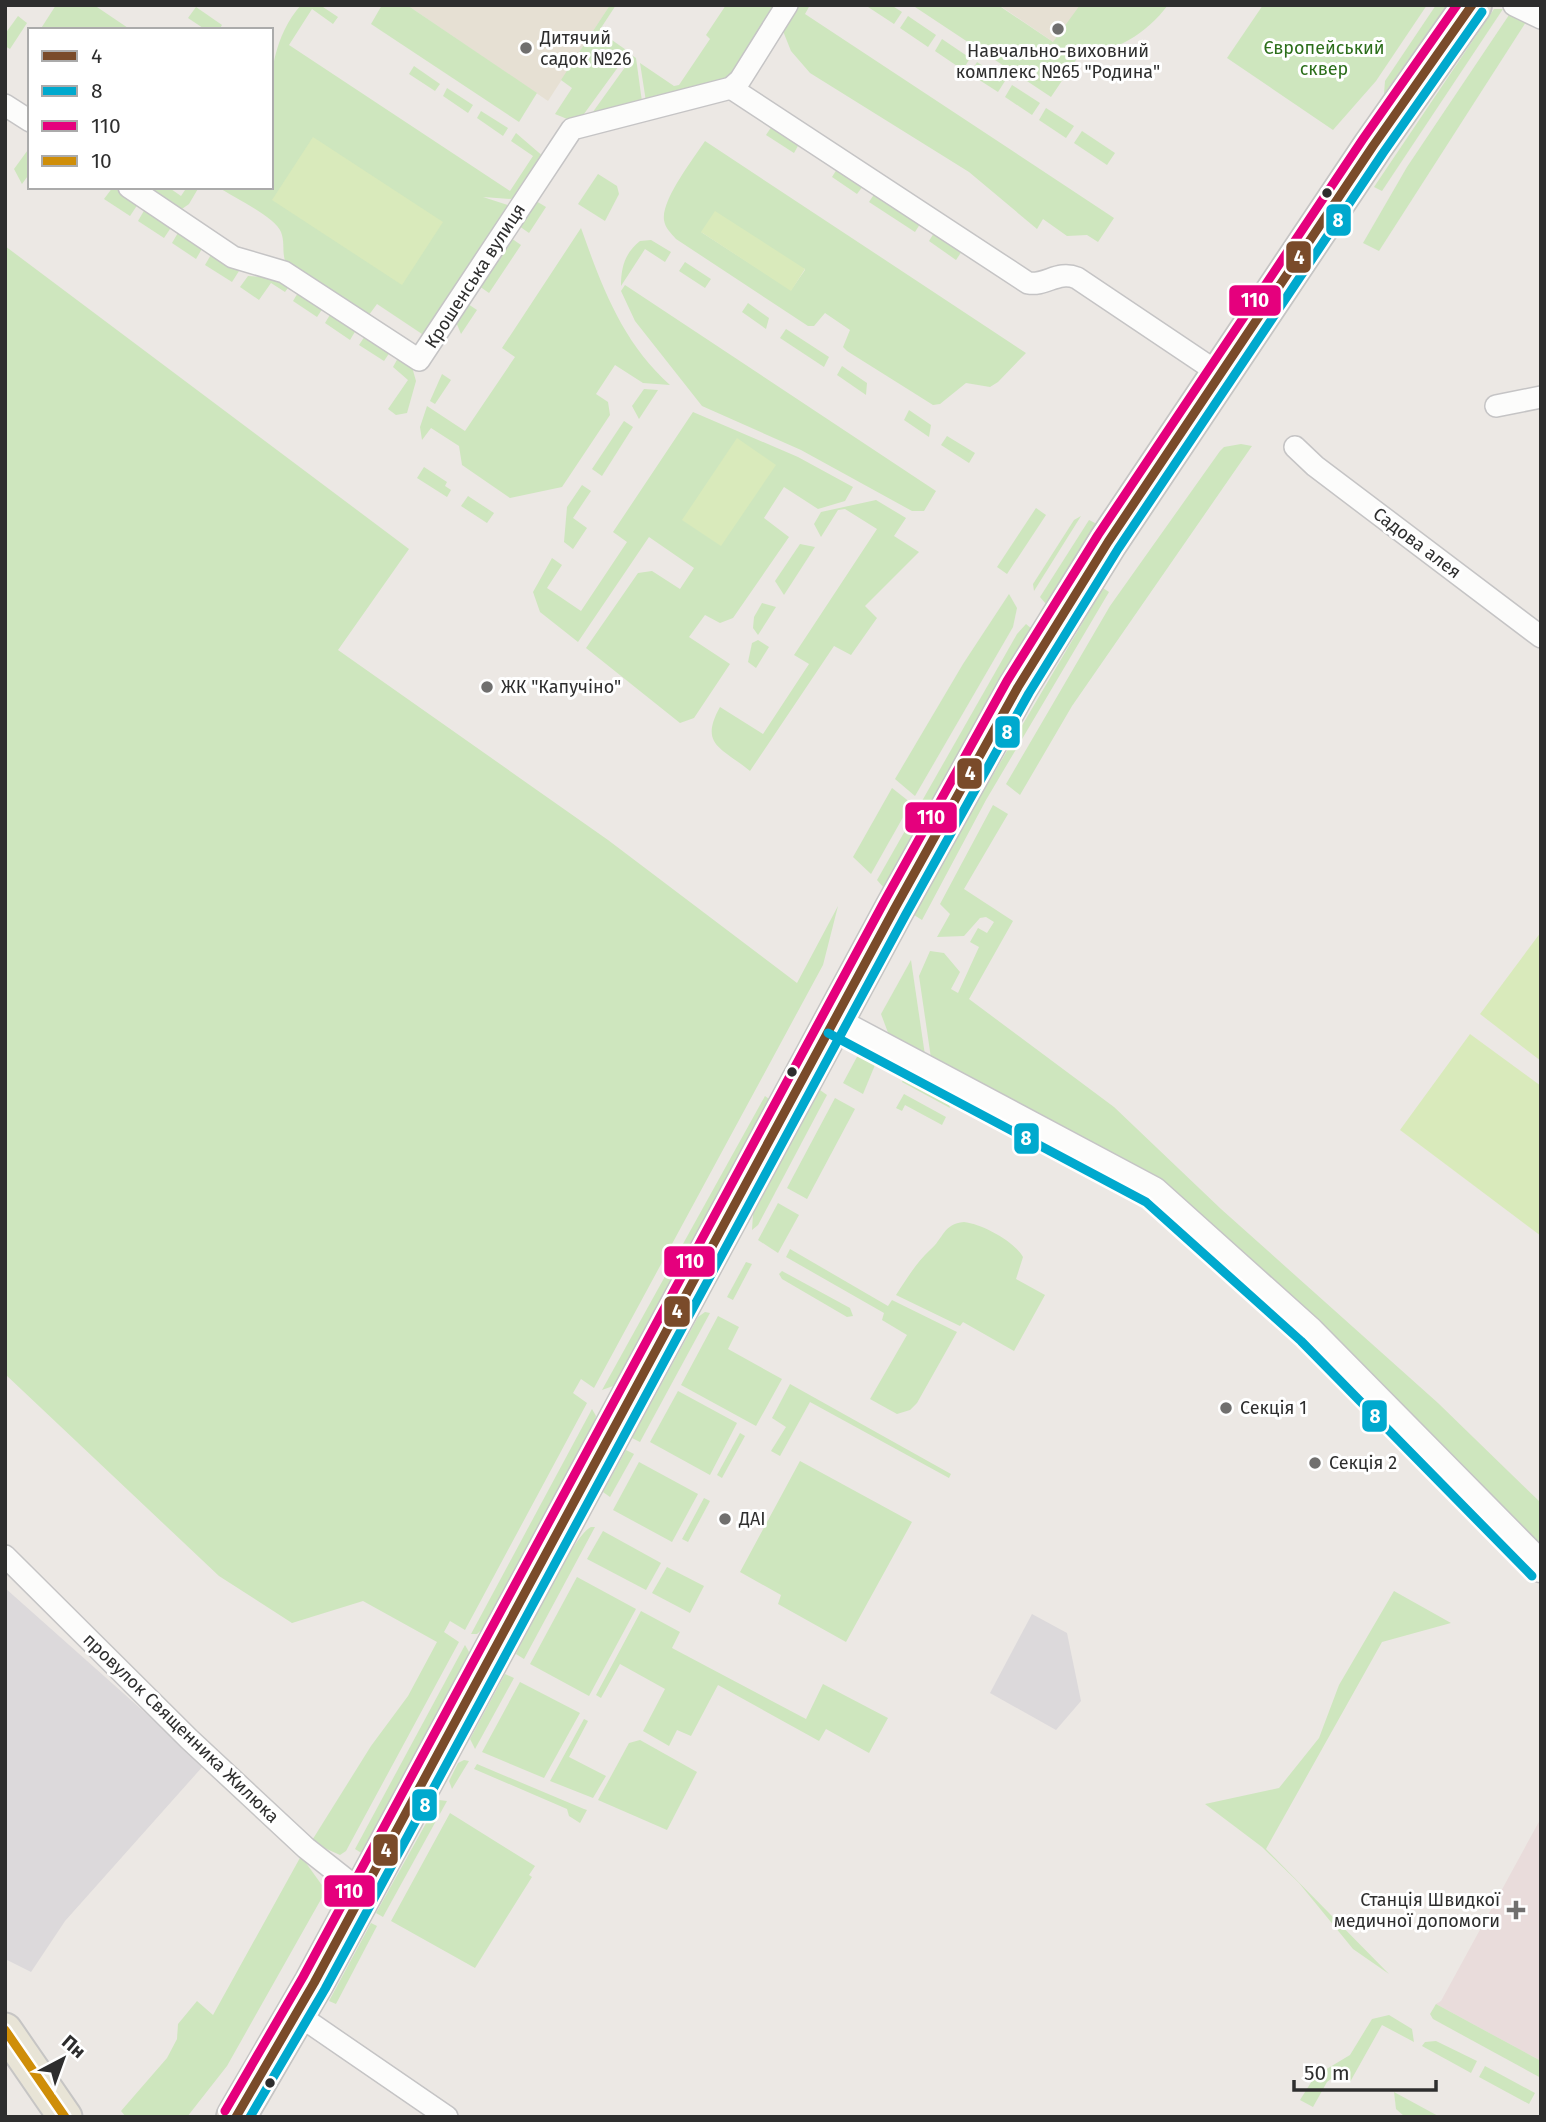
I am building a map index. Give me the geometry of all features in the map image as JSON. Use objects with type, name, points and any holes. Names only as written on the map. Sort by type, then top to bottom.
[{"type":"highway","points":[[236,2117],[297,2014],[1018,687],[1108,542],[1472,5]]},
{"type":"main road","points":[[5,2030],[65,2117]]},
{"type":"street","points":[[787,5],[740,80],[731,88],[1028,283],[1037,284],[1063,275],[1077,278],[1220,374]]},
{"type":"street","points":[[1514,5],[1541,18]]},
{"type":"street","name":"Крошенська вулиця","points":[[132,189],[233,257],[284,272],[419,360],[572,129],[731,88]]},
{"type":"street","points":[[5,105],[28,120]]},
{"type":"street","points":[[1496,406],[1541,397]]},
{"type":"street","name":"Садова алея","points":[[1295,447],[1315,466],[1541,637]]},
{"type":"street","points":[[834,1022],[1153,1192],[1309,1332],[1541,1567]]},
{"type":"street","name":"провулок Священника Жилюка","points":[[5,1556],[189,1739],[306,1848],[363,1893]]},
{"type":"street","points":[[297,2014],[447,2117]]},
{"type":"shaded area","name":"Дитячий садок №26","points":[[407,5],[610,5],[548,101]]},
{"type":"shaded area","name":"Навчально-виховний комплекс №65 \"Родина\"","points":[[999,5],[1100,5],[1065,50]]},
{"type":"shaded area","points":[[5,1588],[204,1765],[65,1921],[31,1972],[5,1959]]},
{"type":"shaded area","points":[[1032,1614],[1067,1633],[1081,1701],[1056,1730],[990,1693]]},
{"type":"shaded area","name":"Станція Швидкої медичної допомоги","points":[[1541,1818],[1541,2061],[1436,2004],[1441,2001]]},
{"type":"green space","points":[[56,5],[94,5],[128,28],[41,28]]},
{"type":"green space","points":[[301,5],[320,5],[338,17],[333,24],[312,9],[289,45],[510,191],[533,156],[511,141],[516,133],[545,158],[519,195],[511,199],[483,197],[514,207],[428,338],[377,304],[366,319],[289,269],[281,232],[277,226],[221,189],[273,189],[273,68],[287,24]]},
{"type":"green space","points":[[382,5],[407,5],[537,93],[519,122],[371,24]]},
{"type":"green space","points":[[610,5],[616,5],[599,31],[629,52],[581,118],[572,121],[555,114],[572,88],[561,80]]},
{"type":"green space","points":[[726,5],[778,5],[727,88],[647,108],[640,63],[674,86],[679,85],[710,39],[706,35]]},
{"type":"green space","points":[[795,5],[810,5],[805,14],[1114,218],[1098,242],[1087,235],[1067,236],[1043,219],[1037,229],[969,172],[810,73],[791,51],[783,31]]},
{"type":"green space","points":[[865,5],[891,5],[902,12],[894,24]]},
{"type":"green space","points":[[912,5],[998,5],[1053,42],[1080,5],[1168,5],[1150,25],[1129,40],[1105,50],[1080,54],[1051,97]]},
{"type":"green space","name":"Європейський сквер","points":[[1263,5],[1427,5],[1376,81],[1333,130],[1227,58]]},
{"type":"green space","points":[[1436,5],[1447,5],[1384,94],[1385,81]]},
{"type":"green space","points":[[196,7],[222,25],[220,28],[203,28],[188,18]]},
{"type":"green space","points":[[1494,9],[1503,9],[1382,191],[1374,187]]},
{"type":"green space","points":[[1509,15],[1526,22],[1379,251],[1363,243],[1407,167]]},
{"type":"green space","points":[[18,16],[27,23],[10,49],[5,46],[5,34]]},
{"type":"green space","points":[[908,16],[936,35],[928,47],[900,28]]},
{"type":"green space","points":[[942,39],[970,58],[963,70],[935,51]]},
{"type":"green space","points":[[633,56],[636,58],[643,109],[585,123]]},
{"type":"green space","points":[[977,62],[1005,81],[998,92],[970,74]]},
{"type":"green space","points":[[414,66],[440,84],[435,91],[409,74]]},
{"type":"green space","points":[[1012,85],[1040,103],[1032,115],[1005,97]]},
{"type":"green space","points":[[447,88],[473,105],[468,113],[443,96]]},
{"type":"green space","points":[[1046,108],[1074,126],[1066,138],[1039,120]]},
{"type":"green space","points":[[481,111],[508,128],[503,136],[477,118]]},
{"type":"green space","points":[[772,126],[799,144],[794,153],[766,135]]},
{"type":"green space","points":[[1082,131],[1115,153],[1107,165],[1074,143]]},
{"type":"green space","points":[[313,137],[443,222],[402,285],[272,200]]},
{"type":"green space","points":[[705,141],[1026,353],[990,387],[966,383],[940,404],[933,405],[847,351],[843,347],[850,330],[825,313],[814,326],[808,326],[676,239],[666,226],[664,212],[686,168]],"holes":[[[701,232],[805,269],[791,290]]]},
{"type":"green space","points":[[28,150],[28,176],[22,184],[14,169]]},
{"type":"green space","points":[[837,169],[863,186],[857,194],[832,177]]},
{"type":"green space","points":[[598,174],[617,186],[619,194],[605,221],[578,204]]},
{"type":"green space","points":[[112,189],[116,189],[138,204],[130,216],[104,199]]},
{"type":"green space","points":[[141,189],[171,189],[181,196],[186,189],[198,189],[189,204],[179,211]]},
{"type":"green space","points":[[875,193],[920,224],[915,232],[869,202]]},
{"type":"green space","points":[[536,201],[546,207],[529,233],[519,226]]},
{"type":"green space","points":[[145,209],[172,226],[164,238],[138,221]]},
{"type":"green space","points":[[715,211],[805,269],[791,291],[701,232]]},
{"type":"green space","points":[[581,228],[606,292],[626,332],[653,368],[670,385],[643,383],[615,365],[596,394],[608,402],[610,415],[562,487],[510,498],[462,465],[459,446],[431,428],[422,440],[420,427],[427,406],[465,431],[515,357],[502,348]]},
{"type":"green space","points":[[179,231],[203,247],[196,259],[172,243]]},
{"type":"green space","points":[[934,233],[962,251],[956,260],[929,241]]},
{"type":"green space","points":[[511,238],[521,245],[489,293],[479,286]]},
{"type":"green space","points":[[651,240],[671,252],[665,262],[645,249],[621,286],[627,256],[640,241]]},
{"type":"green space","points":[[5,246],[409,549],[338,650],[608,840],[797,983],[838,906],[823,965],[594,1388],[581,1379],[573,1393],[587,1403],[465,1630],[450,1621],[444,1632],[459,1642],[346,1851],[340,1855],[311,1842],[371,1746],[408,1696],[437,1642],[363,1601],[292,1623],[219,1576],[5,1374]]},
{"type":"green space","points":[[212,253],[239,271],[232,282],[205,265]]},
{"type":"green space","points":[[685,262],[711,279],[705,288],[679,271]]},
{"type":"green space","points":[[248,276],[276,278],[290,285],[285,292],[271,283],[259,300],[240,287]]},
{"type":"green space","points":[[625,285],[936,491],[924,511],[912,511],[801,450],[702,406],[635,321],[621,291]]},
{"type":"green space","points":[[299,291],[323,308],[317,317],[293,301]]},
{"type":"green space","points":[[748,303],[769,318],[766,329],[742,312]]},
{"type":"green space","points":[[468,304],[477,310],[461,334],[456,322]]},
{"type":"green space","points":[[331,313],[356,330],[350,340],[325,323]]},
{"type":"green space","points":[[786,329],[829,357],[824,367],[780,338]]},
{"type":"green space","points":[[365,336],[390,352],[384,361],[359,345]]},
{"type":"green space","points":[[398,358],[412,367],[416,381],[407,413],[396,415],[388,409],[408,380],[393,367]]},
{"type":"green space","points":[[842,366],[867,383],[866,395],[837,375]]},
{"type":"green space","points":[[442,374],[451,380],[435,404],[430,401]]},
{"type":"green space","points":[[644,389],[658,390],[639,419],[632,406]]},
{"type":"green space","points":[[909,410],[931,425],[929,437],[904,420]]},
{"type":"green space","points":[[693,412],[798,457],[853,487],[845,501],[818,509],[784,487],[764,518],[789,537],[733,618],[720,623],[705,615],[689,637],[730,664],[694,718],[680,723],[586,648],[638,573],[652,571],[680,589],[694,568],[649,537],[578,642],[540,612],[533,592],[552,558],[562,565],[547,588],[581,611],[627,542],[613,532]]},
{"type":"green space","points":[[624,421],[633,427],[602,476],[592,469]]},
{"type":"green space","points":[[947,436],[975,453],[969,463],[941,445]]},
{"type":"green space","points":[[737,438],[776,465],[721,546],[682,520]]},
{"type":"green space","points":[[1241,444],[1252,446],[1072,706],[1020,795],[1006,784],[1110,606],[1220,451],[1224,447]]},
{"type":"green space","points":[[424,467],[447,482],[445,486],[451,490],[447,497],[417,478]]},
{"type":"green space","points":[[582,485],[591,491],[573,518],[587,528],[573,549],[564,542],[567,507]]},
{"type":"green space","points":[[468,496],[494,513],[487,523],[461,506]]},
{"type":"green space","points":[[876,500],[906,518],[894,536],[919,552],[865,606],[877,618],[851,655],[834,646],[750,771],[722,750],[713,738],[714,720],[720,707],[763,734],[809,664],[794,655],[877,529],[845,509],[838,510],[821,537],[814,524],[821,512]]},
{"type":"green space","points":[[1036,508],[1046,515],[1007,574],[997,567]]},
{"type":"green space","points":[[1081,516],[1034,591],[1033,584],[1074,520]]},
{"type":"green space","points":[[1089,520],[1097,524],[1046,604],[1040,597]]},
{"type":"green space","points":[[800,544],[815,547],[784,595],[775,581]]},
{"type":"green space","points":[[1103,588],[1109,592],[986,800],[922,920],[914,915]]},
{"type":"green space","points":[[1009,594],[1017,608],[1013,627],[915,796],[895,779],[963,664]]},
{"type":"green space","points":[[762,603],[776,607],[758,635],[753,628],[754,617]]},
{"type":"green space","points":[[1026,624],[1032,629],[884,888],[877,880],[1017,634]]},
{"type":"green space","points":[[758,640],[769,647],[756,668],[748,662],[752,643]]},
{"type":"green space","points":[[892,788],[911,803],[871,874],[853,857]]},
{"type":"green space","points":[[993,805],[1008,814],[964,889],[1013,921],[969,999],[1114,1107],[1221,1209],[1438,1403],[1541,1503],[1541,1549],[1215,1228],[932,1065],[919,976],[930,951],[944,953],[960,972],[951,989],[958,993],[979,947],[970,942],[978,928],[987,933],[994,922],[986,917],[980,918],[964,936],[937,937],[950,914],[940,904]]},
{"type":"green space","points":[[1541,932],[1541,1061],[1480,1014]]},
{"type":"green space","points":[[911,960],[926,1062],[890,1038],[881,1014]]},
{"type":"green space","points":[[1470,1034],[1541,1086],[1541,1236],[1400,1130]]},
{"type":"green space","points":[[866,1054],[875,1065],[863,1094],[843,1083],[858,1055]]},
{"type":"green space","points":[[906,1073],[947,1095],[950,1108],[902,1082]]},
{"type":"green space","points":[[820,1090],[827,1095],[758,1225],[752,1230],[753,1214]]},
{"type":"green space","points":[[904,1094],[946,1117],[942,1125],[905,1105],[902,1111],[896,1108]]},
{"type":"green space","points":[[765,1096],[769,1099],[616,1385],[602,1390]]},
{"type":"green space","points":[[835,1098],[855,1109],[807,1199],[787,1188]]},
{"type":"green space","points":[[778,1203],[799,1215],[778,1253],[758,1240]]},
{"type":"green space","points":[[964,1222],[988,1230],[1013,1245],[1023,1257],[1016,1279],[1045,1295],[1014,1351],[963,1322],[960,1326],[896,1295],[916,1265],[948,1229]]},
{"type":"green space","points":[[790,1249],[888,1306],[892,1300],[957,1332],[917,1403],[910,1410],[897,1414],[870,1399],[907,1335],[882,1320],[884,1313],[786,1257]]},
{"type":"green space","points":[[746,1262],[752,1264],[733,1300],[727,1297]]},
{"type":"green space","points":[[782,1271],[850,1308],[853,1316],[847,1317],[782,1279],[779,1274]]},
{"type":"green space","points":[[705,1312],[710,1313],[640,1442],[632,1438],[698,1317]]},
{"type":"green space","points":[[718,1316],[739,1327],[728,1349],[782,1379],[756,1426],[681,1385]]},
{"type":"green space","points":[[790,1384],[951,1474],[949,1478],[810,1402],[780,1456],[771,1451],[786,1427],[772,1418]]},
{"type":"green space","points":[[678,1391],[737,1423],[710,1475],[650,1442]]},
{"type":"green space","points":[[592,1409],[596,1416],[594,1424],[486,1626],[477,1634],[471,1634]]},
{"type":"green space","points":[[740,1433],[745,1436],[722,1478],[717,1475]]},
{"type":"green space","points":[[626,1450],[634,1454],[610,1497],[603,1492]]},
{"type":"green space","points":[[800,1461],[912,1522],[846,1642],[778,1604],[781,1595],[740,1572]]},
{"type":"green space","points":[[639,1462],[698,1494],[672,1542],[613,1510]]},
{"type":"green space","points":[[704,1498],[710,1501],[688,1542],[682,1539]]},
{"type":"green space","points":[[591,1527],[595,1527],[524,1659],[516,1654],[530,1625],[574,1547]]},
{"type":"green space","points":[[603,1531],[661,1563],[646,1590],[587,1559]]},
{"type":"green space","points":[[667,1567],[704,1586],[690,1613],[652,1593]]},
{"type":"green space","points":[[577,1577],[636,1609],[589,1696],[530,1664]]},
{"type":"green space","points":[[1394,1591],[1451,1623],[1382,1642],[1266,1849],[1389,1974],[1353,1949],[1299,1883],[1262,1847],[1205,1804],[1279,1788],[1319,1738],[1339,1685]]},
{"type":"green space","points":[[641,1611],[680,1632],[672,1648],[806,1719],[823,1684],[888,1718],[869,1753],[826,1729],[819,1741],[718,1685],[691,1736],[677,1730],[669,1746],[643,1731],[665,1689],[620,1664],[601,1698],[596,1695]]},
{"type":"green space","points":[[465,1645],[469,1652],[467,1660],[363,1854],[355,1849]]},
{"type":"green space","points":[[505,1674],[514,1678],[475,1749],[470,1739]]},
{"type":"green space","points":[[520,1682],[580,1713],[544,1778],[482,1752]]},
{"type":"green space","points":[[584,1719],[588,1721],[569,1757],[606,1776],[593,1798],[550,1781]]},
{"type":"green space","points":[[640,1740],[697,1772],[667,1830],[598,1800],[629,1743]]},
{"type":"green space","points":[[469,1761],[452,1789],[449,1781],[458,1763]]},
{"type":"green space","points":[[477,1764],[587,1810],[580,1823],[569,1816],[567,1809],[474,1769]]},
{"type":"green space","points":[[439,1800],[447,1801],[383,1917],[376,1913]]},
{"type":"green space","points":[[450,1813],[535,1866],[529,1875],[532,1877],[475,1968],[391,1921]]},
{"type":"green space","points":[[301,1856],[324,1888],[324,1894],[227,2066],[187,2117],[126,2117],[121,2111],[167,2058],[177,2039],[178,2024],[197,2001],[213,2015]]},
{"type":"green space","points":[[371,1923],[377,1926],[336,2004],[329,2001]]},
{"type":"green space","points":[[1436,2004],[1541,2061],[1541,2078],[1433,2019],[1430,2014]]},
{"type":"green space","points":[[1389,2015],[1412,2029],[1414,2042],[1382,2025],[1350,2082],[1336,2075],[1327,2082],[1313,2107],[1300,2100],[1315,2076],[1350,2055],[1372,2019]]},
{"type":"green space","points":[[1436,2041],[1477,2061],[1471,2073],[1422,2046],[1425,2042]]},
{"type":"green space","points":[[1485,2066],[1535,2093],[1529,2104],[1479,2077]]},
{"type":"green space","points":[[1394,2092],[1440,2117],[1404,2116],[1396,2109]]},
{"type":"transit line","name":"110","points":[[225,2111],[303,1977],[884,902],[1007,681],[1098,535],[1363,139],[1457,5]]},
{"type":"transit line","name":"4","points":[[236,2117],[314,1983],[895,908],[1018,687],[1108,542],[1373,146],[1472,5]]},
{"type":"transit line","name":"8","points":[[250,2117],[325,1989],[906,914],[1029,693],[1118,549],[1383,153],[1482,12]]},
{"type":"transit line","name":"8","points":[[828,1033],[1146,1202],[1301,1341],[1532,1576]]},
{"type":"transit line","name":"10","points":[[5,2030],[65,2117]]},
{"type":"place","name":"Навчально-виховний комплекс №65 \"Родина\"","points":[[1058,29]]},
{"type":"place","name":"Дитячий садок №26","points":[[526,48]]},
{"type":"place","name":"ЖК \"Капучіно\"","points":[[487,687]]},
{"type":"place","name":"Секція 1","points":[[1226,1408]]},
{"type":"place","name":"Секція 2","points":[[1315,1463]]},
{"type":"place","name":"ДАІ","points":[[725,1519]]},
{"type":"place","name":"Станція Швидкої медичної допомоги","points":[[1516,1910]]}]
